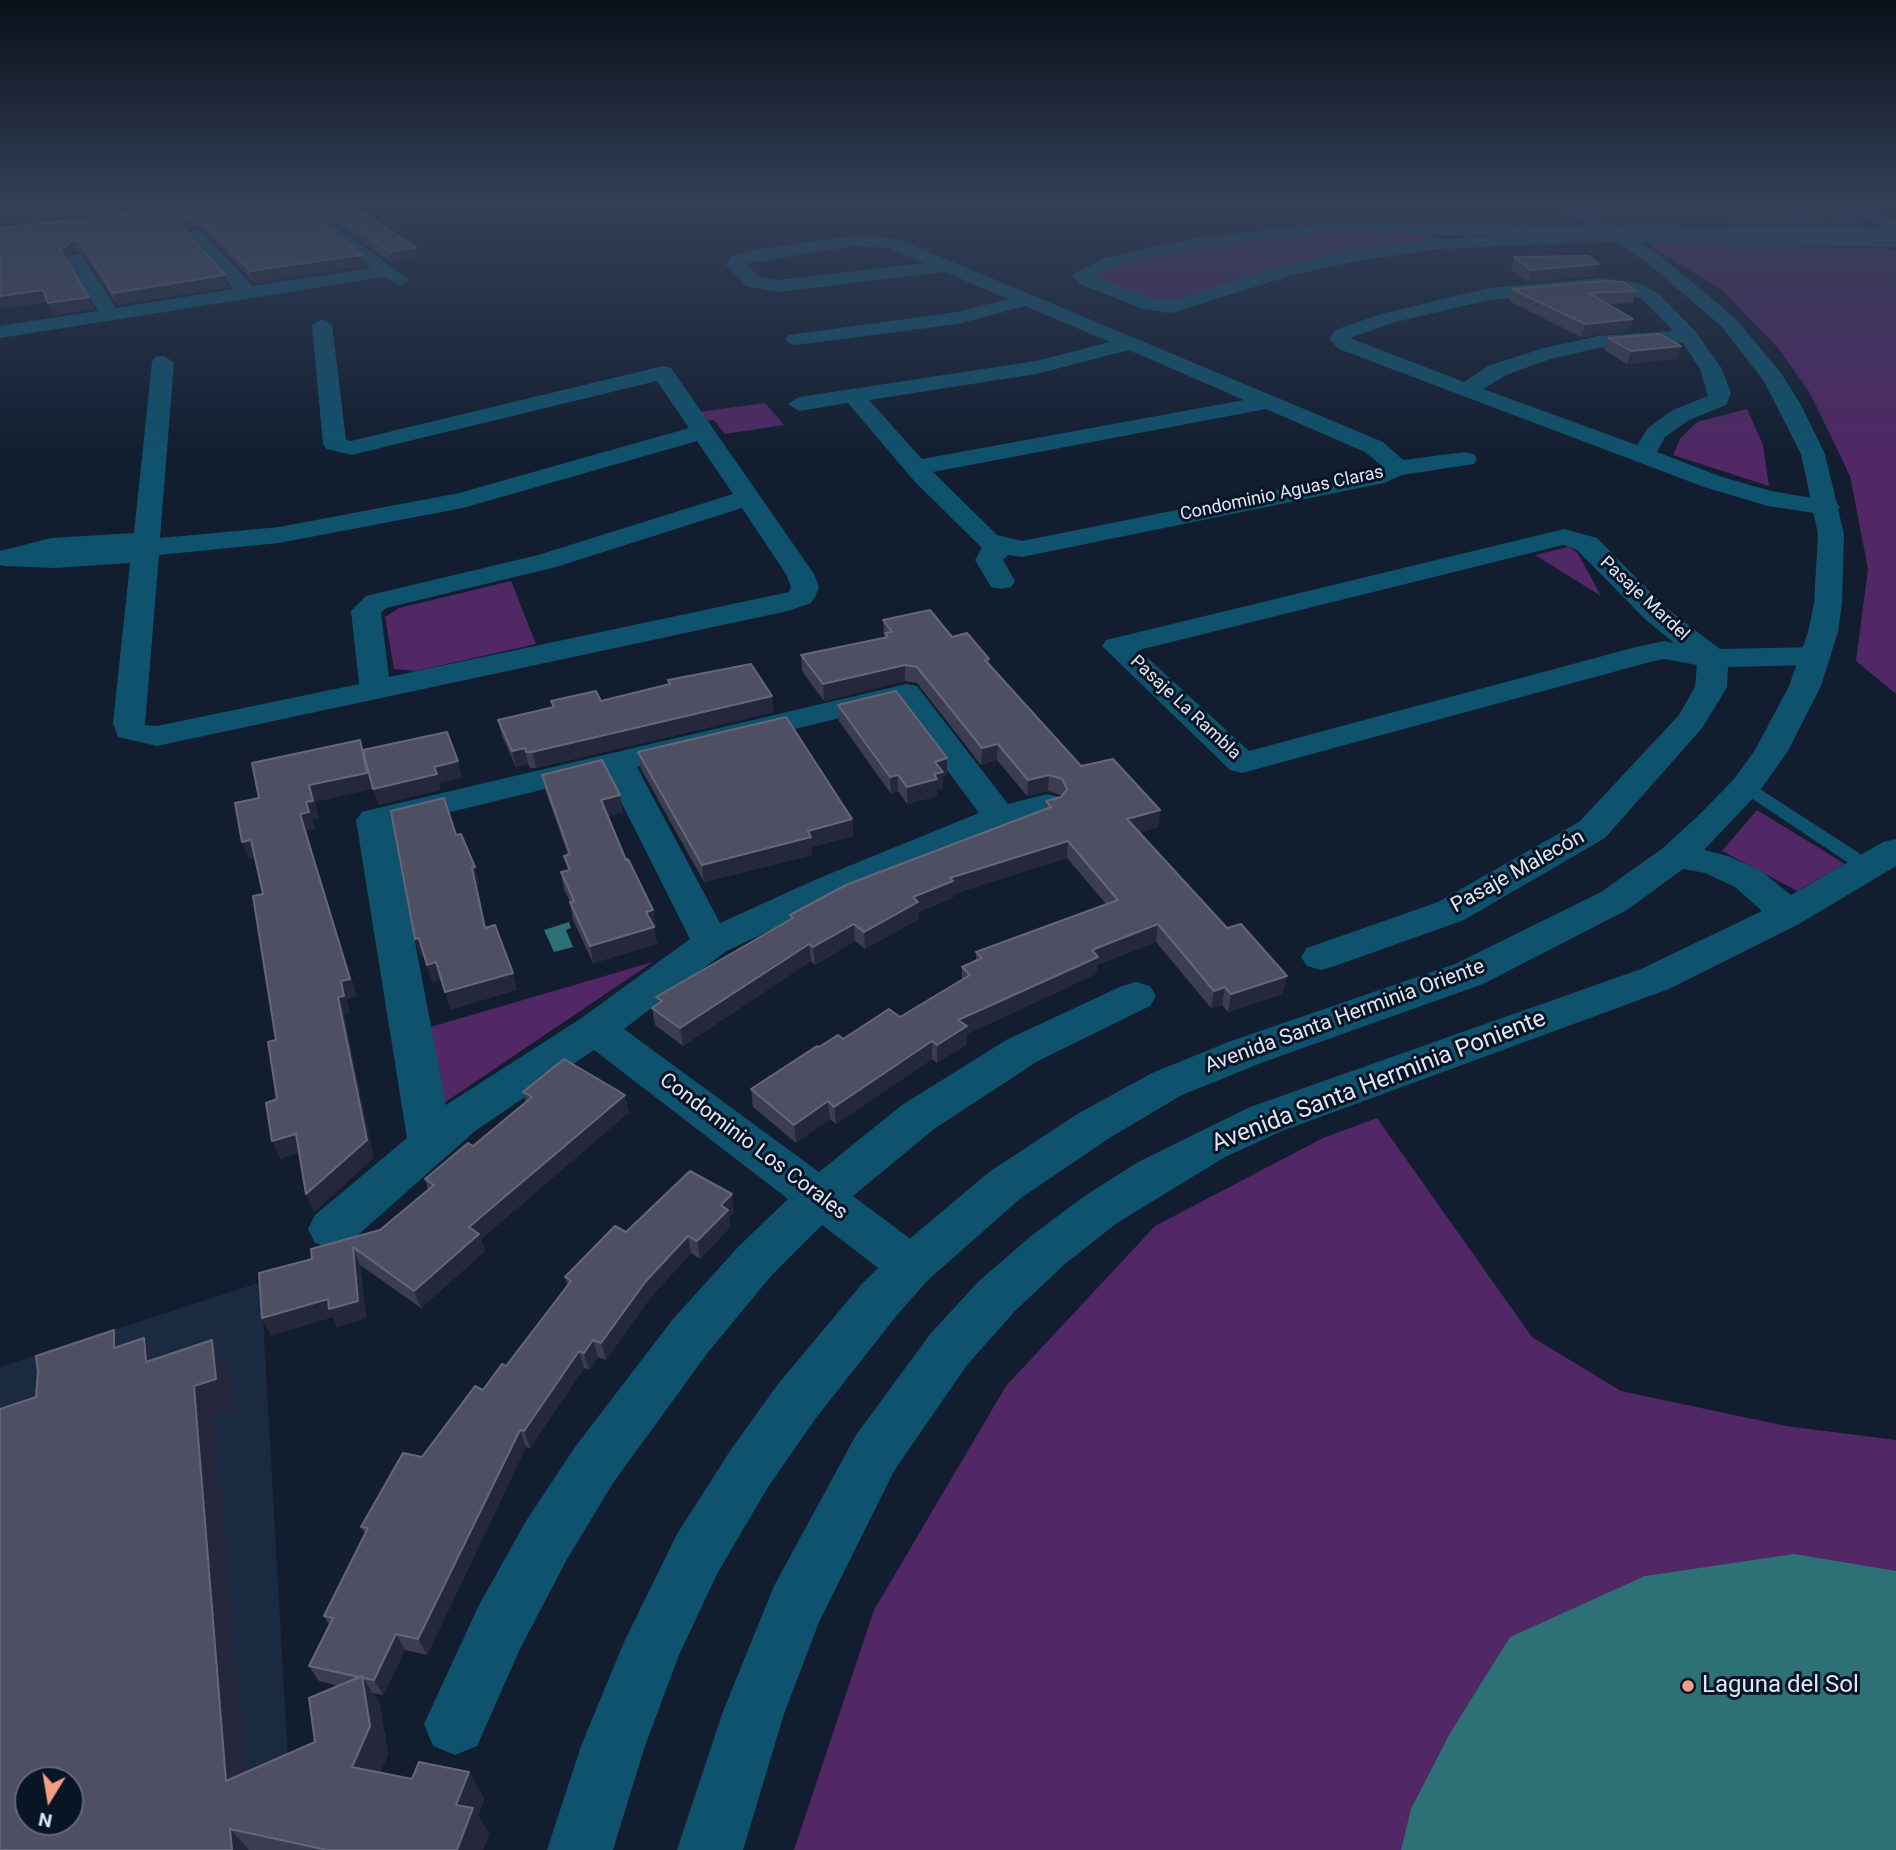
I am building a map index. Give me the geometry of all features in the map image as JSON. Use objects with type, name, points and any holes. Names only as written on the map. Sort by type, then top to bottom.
[{"type":"street","points":[[96,291],[111,315]]},
{"type":"street","points":[[0,332],[259,291]]},
{"type":"street","name":"Condominio Aguas Claras","points":[[1006,547],[1022,548],[1384,476],[1395,468],[1390,459],[1374,447],[1007,291]]},
{"type":"street","points":[[1115,291],[1150,304],[1169,307],[1221,291]]},
{"type":"street","points":[[1519,291],[1489,294],[1388,318],[1342,334],[1339,339],[1346,345],[1713,482],[1768,498],[1827,507]]},
{"type":"street","points":[[1641,291],[1647,294],[1689,336],[1712,369],[1720,393],[1718,400],[1681,415],[1656,433],[1643,455]]},
{"type":"street","name":"Avenida Santa Herminia Oriente","points":[[580,1850],[613,1746],[654,1642],[697,1554],[749,1469],[797,1401],[863,1319],[911,1266],[1006,1185],[1095,1125],[1167,1084],[1246,1052],[1469,974],[1575,923],[1614,901],[1675,856],[1746,786],[1790,718],[1816,656],[1828,603],[1832,562],[1827,507],[1813,454],[1802,428],[1757,356],[1728,322],[1695,291]]},
{"type":"street","points":[[798,340],[971,315],[1027,300]]},
{"type":"street","points":[[799,404],[1035,367],[1111,335],[1163,319],[1175,311],[1169,307]]},
{"type":"street","points":[[163,362],[130,730],[157,736],[788,602],[801,597],[805,587],[800,574],[663,373],[351,448],[335,444],[322,325]]},
{"type":"street","points":[[1466,390],[1498,370],[1544,354],[1598,342],[1689,336]]},
{"type":"street","points":[[854,396],[920,472],[986,541],[1006,547]]},
{"type":"street","points":[[920,472],[1268,402]]},
{"type":"street","points":[[2,558],[55,560],[279,535],[463,499],[701,432]]},
{"type":"street","points":[[1395,468],[1465,459]]},
{"type":"street","points":[[375,689],[366,611],[376,602],[546,561],[747,498]]},
{"type":"street","name":"Pasaje La Rambla","points":[[1577,539],[1558,538],[1117,646],[1242,763],[1647,653],[1664,650],[1713,659]]},
{"type":"street","name":"Pasaje Mardel","points":[[1577,539],[1587,544],[1656,614],[1713,659]]},
{"type":"street","points":[[1001,581],[989,560],[994,551],[1006,547]]},
{"type":"street","points":[[1713,659],[1816,656]]},
{"type":"street","name":"Pasaje Malecón","points":[[1321,957],[1451,911],[1592,831],[1692,720],[1710,687],[1713,659]]},
{"type":"street","points":[[431,1145],[374,820],[619,764],[906,693],[1000,817]]},
{"type":"street","points":[[619,764],[711,943]]},
{"type":"street","points":[[332,1229],[459,1119],[595,1029],[711,943],[830,887],[1000,817],[1047,804]]},
{"type":"street","points":[[1675,856],[1715,864],[1748,879],[1773,898],[1785,915]]},
{"type":"street","name":"Avenida Santa Herminia Poniente","points":[[710,1850],[753,1714],[795,1607],[874,1453],[949,1349],[997,1296],[1048,1250],[1100,1210],[1154,1174],[1220,1139],[1371,1080],[1655,979],[1785,915],[1882,859]]},
{"type":"street","points":[[455,1724],[499,1628],[546,1541],[594,1465],[691,1335],[755,1261],[820,1197],[868,1155],[967,1084],[1023,1050],[1136,996]]},
{"type":"street","name":"Condominio Los Corales","points":[[595,1029],[911,1266]]},
{"type":"lane","points":[[1746,786],[1882,859]]},
{"type":"shaded area","points":[[1127,291],[1217,291],[1176,303],[1160,304]]},
{"type":"shaded area","points":[[1723,291],[1896,291],[1896,694],[1856,661],[1868,569],[1850,476],[1810,393],[1779,349]]},
{"type":"shaded area","points":[[765,403],[784,425],[725,434],[714,420],[689,422],[684,414]]},
{"type":"shaded area","points":[[1747,409],[1763,445],[1769,486],[1673,455],[1680,439],[1697,422]]},
{"type":"shaded area","points":[[1568,547],[1577,552],[1601,596],[1535,555]]},
{"type":"shaded area","points":[[511,581],[536,644],[416,671],[394,669],[385,617],[399,608]]},
{"type":"shaded area","points":[[1757,810],[1845,864],[1797,891],[1722,851]]},
{"type":"shaded area","points":[[569,922],[571,928],[566,930],[573,947],[554,952],[544,930]]},
{"type":"shaded area","points":[[653,962],[435,1109],[427,1028]]},
{"type":"shaded area","name":"Laguna del Sol","points":[[1377,1118],[1532,1337],[1621,1391],[1786,1426],[1896,1440],[1896,1850],[794,1850],[874,1610],[1006,1386],[1155,1226],[1323,1138]]},
{"type":"shaded area","points":[[261,1282],[293,1850],[0,1850],[0,1367]]},
{"type":"shaded area","name":"Laguna del Sol","points":[[1794,1554],[1896,1571],[1896,1850],[1401,1850],[1411,1809],[1449,1735],[1510,1637],[1645,1576]]},
{"type":"building","points":[[0,291],[33,291],[0,296]]},
{"type":"building","points":[[44,291],[86,291],[89,297],[48,303]]},
{"type":"building","points":[[1517,291],[1628,291],[1589,293],[1633,319],[1585,324]]},
{"type":"building","points":[[1660,334],[1681,346],[1631,351],[1608,338]]},
{"type":"building","points":[[930,610],[952,637],[967,633],[989,659],[985,660],[1081,766],[1113,759],[1160,810],[1127,819],[1227,928],[1241,924],[1287,976],[1231,994],[1225,987],[1214,991],[1158,924],[1092,950],[1098,957],[958,1020],[967,1026],[937,1045],[932,1041],[834,1107],[828,1101],[794,1125],[751,1089],[838,1035],[843,1039],[889,1009],[900,1017],[970,975],[962,967],[982,958],[976,952],[1118,900],[1068,841],[950,878],[953,881],[913,897],[918,902],[864,932],[854,924],[813,947],[809,944],[680,1028],[652,1008],[662,1001],[656,997],[793,918],[790,915],[846,885],[1051,807],[1046,801],[1061,797],[1067,789],[1062,779],[1049,775],[1028,780],[998,744],[982,748],[917,667],[905,665],[823,684],[801,655],[888,637],[885,633],[892,632],[883,620]]},
{"type":"building","points":[[751,664],[772,696],[532,752],[526,752],[525,748],[512,751],[498,720],[554,707],[551,701],[596,691],[601,701],[670,684],[668,680]]},
{"type":"building","points":[[896,691],[947,758],[935,762],[943,772],[934,774],[937,779],[907,787],[898,775],[890,777],[838,705]]},
{"type":"building","points":[[786,717],[852,819],[808,831],[811,837],[702,865],[638,752]]},
{"type":"building","points":[[447,732],[458,761],[434,767],[437,774],[373,789],[363,750]]},
{"type":"building","points":[[360,740],[367,773],[309,785],[313,801],[306,802],[309,812],[300,814],[350,979],[341,981],[344,996],[338,997],[367,1140],[306,1194],[296,1134],[272,1141],[266,1103],[277,1099],[268,1042],[276,1040],[253,896],[263,894],[251,840],[242,842],[235,803],[259,798],[252,763]]},
{"type":"building","points":[[602,760],[620,795],[601,800],[626,860],[628,859],[653,910],[646,912],[654,927],[590,946],[570,902],[574,901],[561,872],[570,870],[564,856],[570,854],[542,775]]},
{"type":"building","points":[[444,798],[456,835],[461,834],[475,867],[472,868],[485,928],[495,925],[513,973],[445,992],[436,962],[427,965],[419,938],[415,939],[391,811]]},
{"type":"building","points":[[564,1059],[625,1095],[469,1227],[479,1234],[414,1291],[353,1247],[358,1301],[329,1309],[328,1299],[262,1318],[259,1273],[312,1259],[311,1249],[380,1230],[434,1185],[425,1179],[468,1143],[473,1146],[532,1097],[523,1092]]},
{"type":"building","points":[[690,1171],[732,1194],[721,1205],[728,1210],[697,1241],[688,1236],[646,1281],[601,1343],[593,1340],[584,1353],[579,1351],[524,1431],[520,1430],[418,1639],[396,1634],[374,1680],[309,1666],[333,1618],[324,1616],[368,1528],[361,1527],[403,1453],[422,1457],[475,1386],[483,1390],[502,1364],[506,1366],[571,1281],[565,1277],[615,1226],[626,1232]]},
{"type":"building","points":[[114,1330],[114,1348],[144,1338],[146,1362],[212,1340],[216,1379],[194,1386],[226,1781],[315,1742],[309,1698],[362,1676],[370,1726],[352,1767],[412,1779],[419,1762],[469,1772],[456,1805],[473,1808],[457,1850],[327,1850],[230,1829],[232,1850],[0,1850],[0,1409],[36,1397],[36,1356]]},
{"type":"place","name":"Laguna del Sol","points":[[1688,1686]]}]
